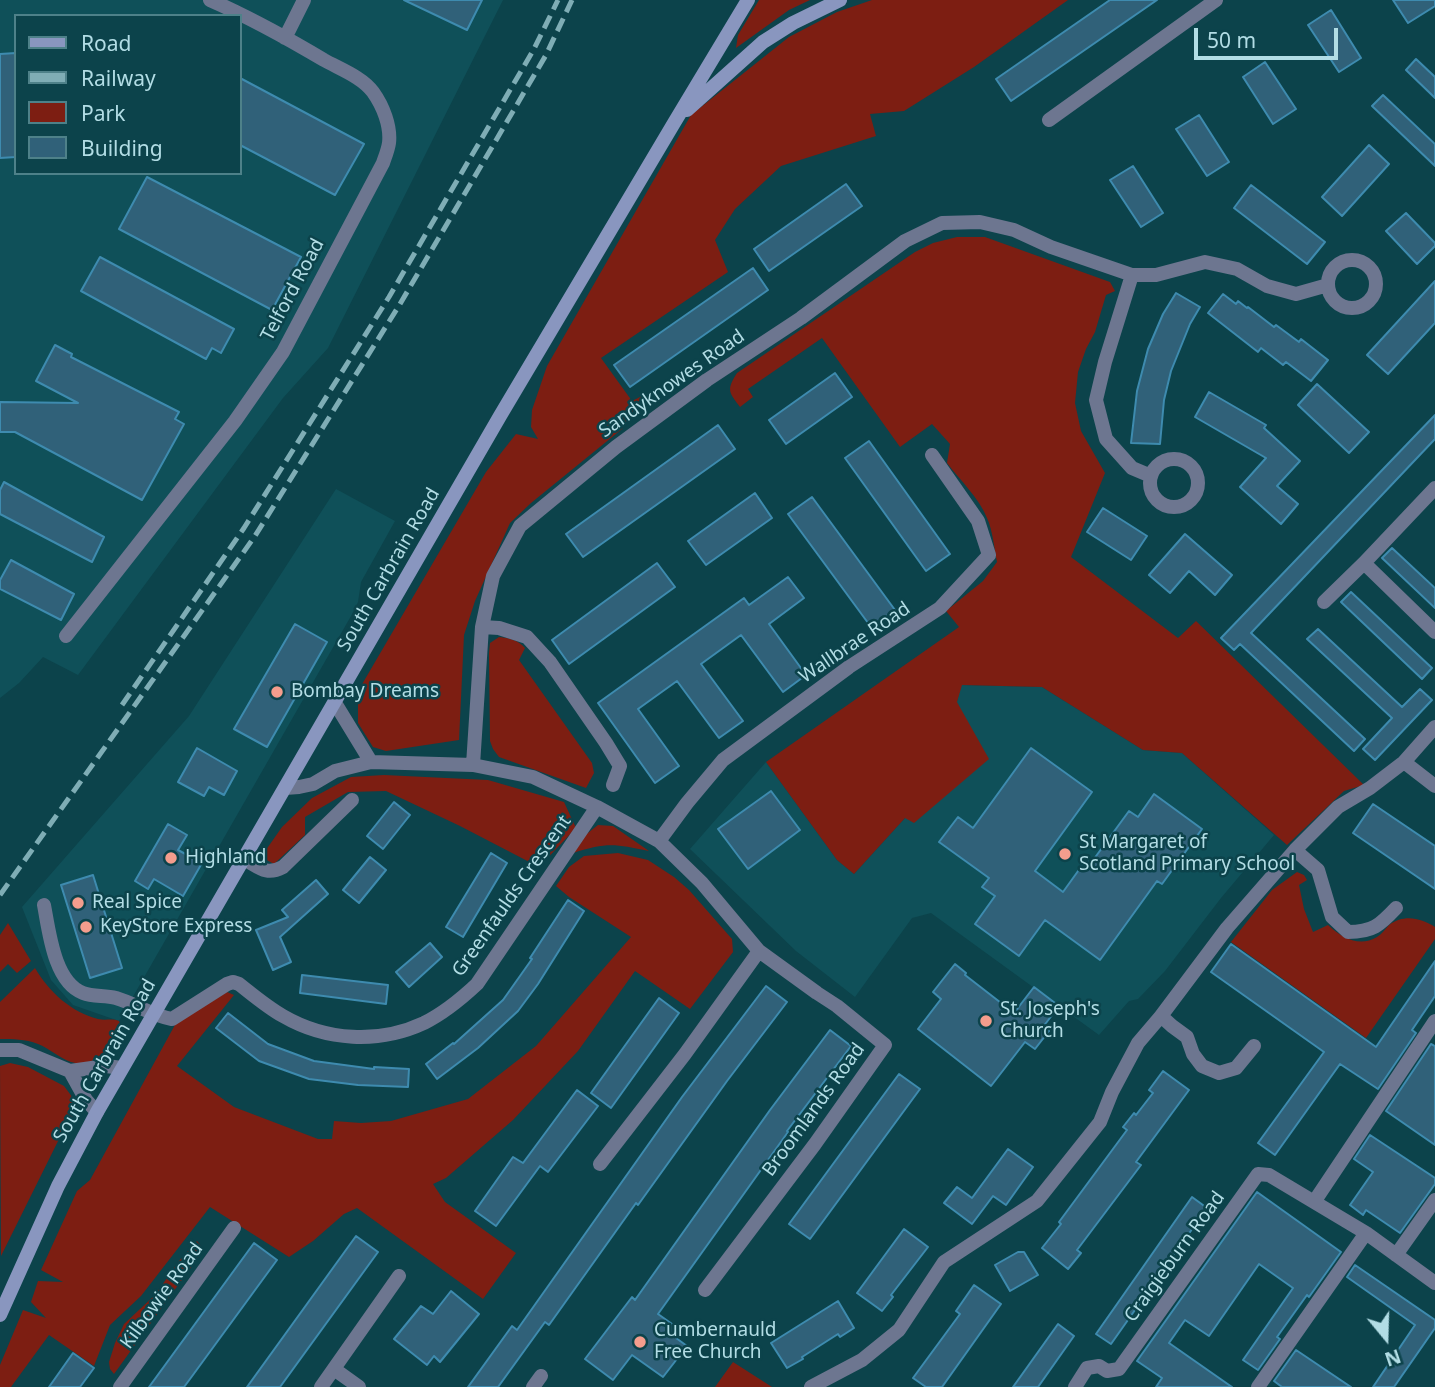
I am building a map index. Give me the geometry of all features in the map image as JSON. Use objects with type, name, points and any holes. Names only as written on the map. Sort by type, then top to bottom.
[{"type":"street","name":"Telford Road","points":[[210,0],[241,14]]},
{"type":"street","points":[[285,38],[304,0]]},
{"type":"street","name":"South Carbrain Road","points":[[0,1315],[58,1186],[122,1068],[500,416],[748,0]]},
{"type":"street","points":[[674,123],[764,42],[793,23],[840,0]]},
{"type":"street","points":[[1049,120],[1216,0]]},
{"type":"street","name":"Telford Road","points":[[66,636],[235,421],[283,352],[383,163],[389,141],[387,122],[372,90],[356,78],[242,14]]},
{"type":"street","name":"Sandyknowes Road","points":[[473,765],[482,627],[493,576],[520,526],[606,455],[905,241],[942,223],[981,222],[1014,230],[1051,247],[1132,275]]},
{"type":"street","points":[[1150,476],[1132,468],[1106,439],[1096,400],[1132,275],[1156,275],[1205,262],[1237,269],[1267,286],[1296,294],[1328,285]]},
{"type":"street","name":"Wallbrae Road","points":[[659,841],[723,760],[849,667],[940,608],[989,555],[978,521],[932,455]]},
{"type":"street","points":[[1324,602],[1435,488]]},
{"type":"street","points":[[1364,563],[1435,632]]},
{"type":"street","points":[[482,627],[499,628],[527,637],[550,662],[620,766],[613,785]]},
{"type":"street","points":[[335,703],[371,762]]},
{"type":"street","points":[[811,1387],[862,1360],[899,1331],[944,1262],[1037,1201],[1100,1122],[1112,1092],[1138,1043],[1227,928],[1295,850],[1338,807],[1370,788],[1404,762],[1435,727]]},
{"type":"street","name":"Broomlands Road","points":[[285,788],[313,784],[335,771],[371,762],[473,765],[533,777],[597,807],[659,841],[702,883],[760,951],[886,1045],[705,1290]]},
{"type":"street","points":[[1404,762],[1435,786]]},
{"type":"street","points":[[244,859],[266,871],[275,872],[284,867],[352,800]]},
{"type":"street","name":"Greenfaulds Crescent","points":[[153,1015],[172,1019],[233,982],[284,1017],[320,1032],[358,1038],[397,1032],[425,1022],[455,1004],[477,985],[597,807]]},
{"type":"street","points":[[1295,850],[1318,870],[1332,917],[1348,932],[1364,932],[1380,925],[1396,908]]},
{"type":"street","points":[[44,905],[55,954],[69,983],[83,993],[109,996],[133,1004],[153,1015]]},
{"type":"street","points":[[600,1164],[760,951]]},
{"type":"street","points":[[1161,1016],[1187,1037],[1193,1054],[1202,1066],[1219,1073],[1237,1068],[1254,1046]]},
{"type":"street","points":[[1314,1202],[1435,1021]]},
{"type":"street","points":[[0,1050],[19,1049],[70,1070],[106,1066],[122,1068]]},
{"type":"street","points":[[70,1070],[86,1100],[97,1112]]},
{"type":"street","name":"Craigieburn Road","points":[[1075,1387],[1087,1368],[1099,1366],[1107,1371],[1119,1369],[1258,1174],[1269,1175],[1366,1233],[1435,1283]]},
{"type":"street","points":[[1396,1255],[1435,1200]]},
{"type":"street","name":"Kilbowie Road","points":[[120,1387],[234,1228]]},
{"type":"street","points":[[1258,1387],[1366,1233]]},
{"type":"street","points":[[321,1387],[399,1276]]},
{"type":"street","points":[[334,1369],[359,1387]]},
{"type":"shaded area","points":[[0,0],[503,0],[328,348],[283,398],[78,675],[43,657],[19,683],[0,698]]},
{"type":"shaded area","points":[[336,489],[395,521],[361,582],[358,602],[351,616],[119,1021],[73,1005],[51,980],[22,907],[189,716]]},
{"type":"shaded area","name":"St Margaret of Scotland Primary School","points":[[961,685],[1042,687],[1143,750],[1182,753],[1274,835],[1165,971],[1138,999],[1129,1001],[1099,1035],[931,913],[912,918],[855,997],[796,951],[690,849],[766,762],[837,860],[854,874],[905,818],[957,701]]},
{"type":"green space","points":[[759,0],[810,0],[789,10],[736,48],[738,35]]},
{"type":"green space","points":[[872,0],[1068,0],[974,67],[904,111],[870,114],[876,136],[781,166],[735,209],[715,240],[728,272],[601,358],[632,401],[642,396],[622,429],[510,523],[475,601],[464,635],[459,740],[386,751],[373,747],[358,723],[361,686],[486,472],[516,434],[538,439],[531,427],[532,410],[547,366],[691,115],[789,37],[837,12]]},
{"type":"green space","points":[[957,237],[985,237],[1110,282],[1115,291],[1106,295],[1095,332],[1078,372],[1075,403],[1081,431],[1105,473],[1071,557],[1178,638],[1196,621],[1364,785],[1344,791],[1287,845],[1182,753],[1143,750],[1042,687],[962,685],[957,702],[989,759],[914,823],[905,818],[854,874],[837,860],[766,762],[959,627],[946,611],[983,581],[997,562],[991,528],[984,511],[947,463],[950,444],[932,424],[900,447],[822,338],[748,389],[753,397],[740,407],[731,394],[731,383],[737,373],[915,252],[933,243]]},
{"type":"green space","points":[[499,637],[513,640],[525,648],[519,660],[592,763],[594,773],[586,788],[499,757],[493,749],[490,741],[489,653],[490,643]]},
{"type":"green space","points":[[384,775],[488,780],[564,802],[576,828],[539,867],[386,791],[348,792],[305,817],[305,835],[274,864],[261,857],[282,827],[312,798],[351,777]]},
{"type":"green space","points":[[598,825],[613,826],[649,851],[611,845],[573,853],[584,836]]},
{"type":"green space","points":[[618,853],[648,860],[674,877],[732,939],[733,952],[690,1009],[635,971],[578,1051],[513,1120],[446,1178],[433,1184],[445,1202],[516,1253],[483,1299],[357,1208],[344,1214],[313,1241],[289,1257],[210,1207],[141,1296],[110,1325],[94,1366],[49,1335],[11,1387],[0,1387],[0,1365],[23,1310],[46,1318],[31,1302],[38,1281],[63,1282],[41,1270],[77,1191],[90,1180],[176,1023],[227,992],[234,995],[177,1066],[234,1107],[318,1139],[332,1139],[334,1121],[391,1121],[468,1099],[536,1046],[631,937],[556,886],[569,867],[584,856]]},
{"type":"green space","points":[[1297,872],[1307,880],[1299,885],[1313,932],[1328,925],[1344,937],[1364,941],[1377,937],[1389,925],[1406,918],[1424,921],[1435,927],[1435,939],[1366,1038],[1231,942],[1272,890]]},
{"type":"green space","points":[[8,923],[31,961],[17,973],[8,964],[0,972],[0,935]]},
{"type":"green space","points":[[35,968],[54,993],[70,1006],[88,1016],[119,1021],[122,1030],[101,1055],[87,1062],[71,1062],[33,1042],[0,1039],[0,1002]]},
{"type":"green space","points":[[10,1063],[28,1067],[64,1086],[76,1102],[75,1115],[66,1125],[1,1256],[0,1066]]},
{"type":"green space","points":[[197,1241],[202,1252],[114,1374],[109,1362],[124,1324],[155,1295]]},
{"type":"green space","points":[[733,1362],[772,1387],[715,1387]]},
{"type":"building","points":[[404,0],[482,0],[467,30]]},
{"type":"building","points":[[1110,0],[1157,0],[1011,101],[996,79]]},
{"type":"building","points":[[1393,0],[1435,0],[1435,6],[1408,23]]},
{"type":"building","points":[[1331,10],[1361,58],[1339,72],[1308,25]]},
{"type":"building","points":[[14,53],[14,157],[0,158],[0,54]]},
{"type":"building","points":[[1416,59],[1435,77],[1435,98],[1406,70]]},
{"type":"building","points":[[1265,62],[1296,109],[1273,124],[1243,77]]},
{"type":"building","points":[[242,79],[364,144],[335,195],[242,146]]},
{"type":"building","points":[[1383,95],[1435,144],[1435,166],[1372,106]]},
{"type":"building","points":[[1199,115],[1229,162],[1207,176],[1176,129]]},
{"type":"building","points":[[1369,145],[1389,164],[1342,216],[1322,197]]},
{"type":"building","points":[[1133,166],[1163,213],[1141,227],[1110,180]]},
{"type":"building","points":[[147,177],[301,257],[272,310],[119,229]]},
{"type":"building","points":[[846,184],[862,206],[769,271],[754,249]]},
{"type":"building","points":[[1251,185],[1325,242],[1307,264],[1234,208]]},
{"type":"building","points":[[1406,213],[1435,243],[1417,264],[1386,231]]},
{"type":"building","points":[[100,257],[234,329],[221,353],[212,348],[206,359],[81,291]]},
{"type":"building","points":[[753,268],[768,290],[630,387],[614,365]]},
{"type":"building","points":[[1435,281],[1435,323],[1388,374],[1367,355]]},
{"type":"building","points":[[1176,293],[1200,307],[1171,371],[1164,400],[1160,444],[1131,443],[1137,391],[1148,349],[1163,314]]},
{"type":"building","points":[[1223,294],[1236,304],[1238,301],[1248,307],[1299,342],[1301,339],[1328,360],[1311,381],[1261,348],[1258,352],[1208,313]]},
{"type":"building","points":[[55,345],[72,354],[71,357],[179,412],[175,419],[184,424],[142,500],[15,432],[0,432],[0,402],[78,403],[36,381]]},
{"type":"building","points":[[835,373],[852,397],[786,444],[769,420]]},
{"type":"building","points":[[1317,384],[1369,432],[1349,453],[1298,405]]},
{"type":"building","points":[[1209,392],[1266,425],[1264,428],[1300,461],[1277,486],[1298,504],[1281,524],[1240,487],[1266,458],[1195,417]]},
{"type":"building","points":[[1435,415],[1435,439],[1251,633],[1365,739],[1354,751],[1240,644],[1234,650],[1221,638]]},
{"type":"building","points":[[718,425],[735,449],[583,557],[566,534]]},
{"type":"building","points":[[869,441],[950,554],[926,571],[845,458]]},
{"type":"building","points":[[4,482],[104,537],[92,562],[0,514],[0,490]]},
{"type":"building","points":[[755,493],[772,518],[706,565],[688,541]]},
{"type":"building","points":[[812,497],[895,610],[871,627],[788,514]]},
{"type":"building","points":[[1103,508],[1147,536],[1131,560],[1087,532]]},
{"type":"building","points":[[1185,534],[1232,575],[1215,595],[1189,571],[1170,593],[1149,575]]},
{"type":"building","points":[[1392,548],[1435,588],[1435,608],[1382,558]]},
{"type":"building","points":[[11,560],[74,594],[61,620],[0,589],[0,580]]},
{"type":"building","points":[[657,563],[675,587],[569,664],[552,640]]},
{"type":"building","points":[[788,577],[804,598],[769,624],[806,675],[783,692],[741,635],[701,664],[743,721],[719,738],[677,681],[638,709],[679,766],[655,783],[598,703],[744,598],[749,605]]},
{"type":"building","points":[[1351,592],[1432,668],[1422,679],[1341,602]]},
{"type":"building","name":"Bombay Dreams","points":[[295,624],[327,642],[267,747],[234,729]]},
{"type":"building","points":[[1318,629],[1402,707],[1420,689],[1432,700],[1375,760],[1363,749],[1392,718],[1307,639]]},
{"type":"building","points":[[197,748],[237,771],[224,795],[209,787],[204,796],[178,782]]},
{"type":"building","points":[[1031,748],[1092,792],[1035,871],[1063,892],[1086,860],[1091,863],[1129,811],[1138,817],[1154,794],[1202,829],[1162,884],[1157,881],[1100,960],[1045,920],[1019,956],[975,924],[995,896],[982,887],[989,878],[939,842],[958,817],[973,828]]},
{"type":"building","points":[[771,791],[800,830],[748,869],[718,829]]},
{"type":"building","points":[[394,802],[410,815],[383,849],[367,836]]},
{"type":"building","points":[[1373,804],[1435,846],[1435,889],[1353,833]]},
{"type":"building","name":"Highland","points":[[168,824],[187,835],[178,850],[202,863],[183,896],[154,879],[148,889],[135,881]]},
{"type":"building","points":[[491,853],[507,863],[463,937],[446,927]]},
{"type":"building","points":[[370,857],[386,870],[359,903],[343,890]]},
{"type":"building","points":[[93,875],[122,968],[90,978],[61,885]]},
{"type":"building","points":[[316,880],[328,894],[280,937],[291,962],[273,970],[256,930],[288,917],[282,910]]},
{"type":"building","points":[[568,900],[584,911],[538,984],[518,1011],[478,1048],[437,1079],[426,1064],[454,1044],[503,1000]]},
{"type":"building","points":[[430,943],[442,957],[409,987],[396,972]]},
{"type":"building","points":[[1231,944],[1376,1047],[1435,961],[1435,996],[1412,1030],[1416,1033],[1378,1089],[1340,1064],[1275,1155],[1258,1143],[1324,1052],[1211,972]]},
{"type":"building","name":"St. Joseph's Church","points":[[955,964],[1014,1013],[1034,987],[1059,1006],[1043,1027],[1049,1031],[1035,1049],[1025,1042],[991,1086],[918,1029],[941,999],[933,992]]},
{"type":"building","points":[[302,975],[388,985],[386,1004],[300,993]]},
{"type":"building","points":[[766,986],[787,1002],[638,1205],[636,1203],[549,1325],[545,1322],[498,1387],[468,1387],[512,1326],[517,1330],[682,1097]]},
{"type":"building","points":[[659,998],[679,1013],[611,1108],[591,1093]]},
{"type":"building","points":[[228,1013],[268,1044],[314,1061],[374,1069],[409,1069],[408,1087],[309,1079],[259,1061],[216,1028]]},
{"type":"building","points":[[830,1030],[851,1046],[787,1131],[658,1314],[682,1331],[676,1338],[687,1346],[663,1377],[632,1355],[613,1380],[585,1359],[632,1297],[635,1300]]},
{"type":"building","points":[[1431,1044],[1435,1046],[1435,1145],[1386,1111]]},
{"type":"building","points":[[1163,1071],[1189,1090],[1136,1162],[1141,1165],[1077,1250],[1081,1253],[1068,1269],[1042,1248],[1127,1130],[1123,1127],[1153,1093],[1149,1090]]},
{"type":"building","points":[[899,1074],[920,1089],[810,1239],[789,1224]]},
{"type":"building","points":[[577,1090],[598,1106],[548,1172],[540,1166],[496,1226],[475,1211],[513,1157],[523,1163]]},
{"type":"building","points":[[1370,1135],[1435,1178],[1435,1184],[1400,1233],[1366,1210],[1363,1215],[1350,1205],[1373,1172],[1354,1159]]},
{"type":"building","points":[[1008,1149],[1033,1167],[1006,1205],[993,1196],[972,1224],[944,1203],[957,1187],[972,1198]]},
{"type":"building","points":[[1257,1192],[1341,1252],[1277,1337],[1280,1339],[1258,1370],[1243,1360],[1293,1288],[1259,1264],[1209,1336],[1185,1320],[1169,1343],[1232,1387],[1156,1387],[1162,1378],[1137,1361]]},
{"type":"building","points":[[1192,1197],[1207,1208],[1111,1344],[1096,1334]]},
{"type":"building","points":[[904,1229],[928,1247],[882,1311],[857,1293]]},
{"type":"building","points":[[356,1236],[378,1252],[280,1387],[247,1387]]},
{"type":"building","points":[[254,1243],[277,1260],[184,1387],[149,1387]]},
{"type":"building","points":[[1018,1252],[1024,1252],[1038,1275],[1010,1291],[995,1265]]},
{"type":"building","points":[[1355,1265],[1435,1320],[1435,1328],[1394,1387],[1373,1387],[1415,1325],[1347,1277]]},
{"type":"building","points":[[974,1285],[1001,1304],[942,1387],[926,1387],[913,1378],[960,1314],[956,1311]]},
{"type":"building","points":[[451,1291],[479,1314],[440,1362],[434,1356],[427,1365],[394,1339],[421,1306],[433,1314]]},
{"type":"building","points":[[838,1301],[854,1328],[840,1337],[838,1334],[787,1368],[771,1343]]},
{"type":"building","points":[[1058,1324],[1074,1336],[1038,1387],[1013,1387]]},
{"type":"building","points":[[1296,1350],[1351,1387],[1282,1387],[1274,1381]]},
{"type":"building","points":[[73,1353],[94,1368],[80,1387],[49,1387]]},
{"type":"railway","points":[[122,705],[244,528],[389,297],[534,49],[558,0]]},
{"type":"railway","points":[[0,895],[255,536],[400,304],[546,55],[572,0]]},
{"type":"place","name":"Bombay Dreams","points":[[277,692]]},
{"type":"place","name":"St Margaret of Scotland Primary School","points":[[1065,854]]},
{"type":"place","name":"Highland","points":[[171,858]]},
{"type":"place","name":"Real Spice","points":[[78,903]]},
{"type":"place","name":"KeyStore Express","points":[[86,927]]},
{"type":"place","name":"St. Joseph's Church","points":[[986,1021]]},
{"type":"place","name":"Cumbernauld Free Church","points":[[640,1342]]}]
